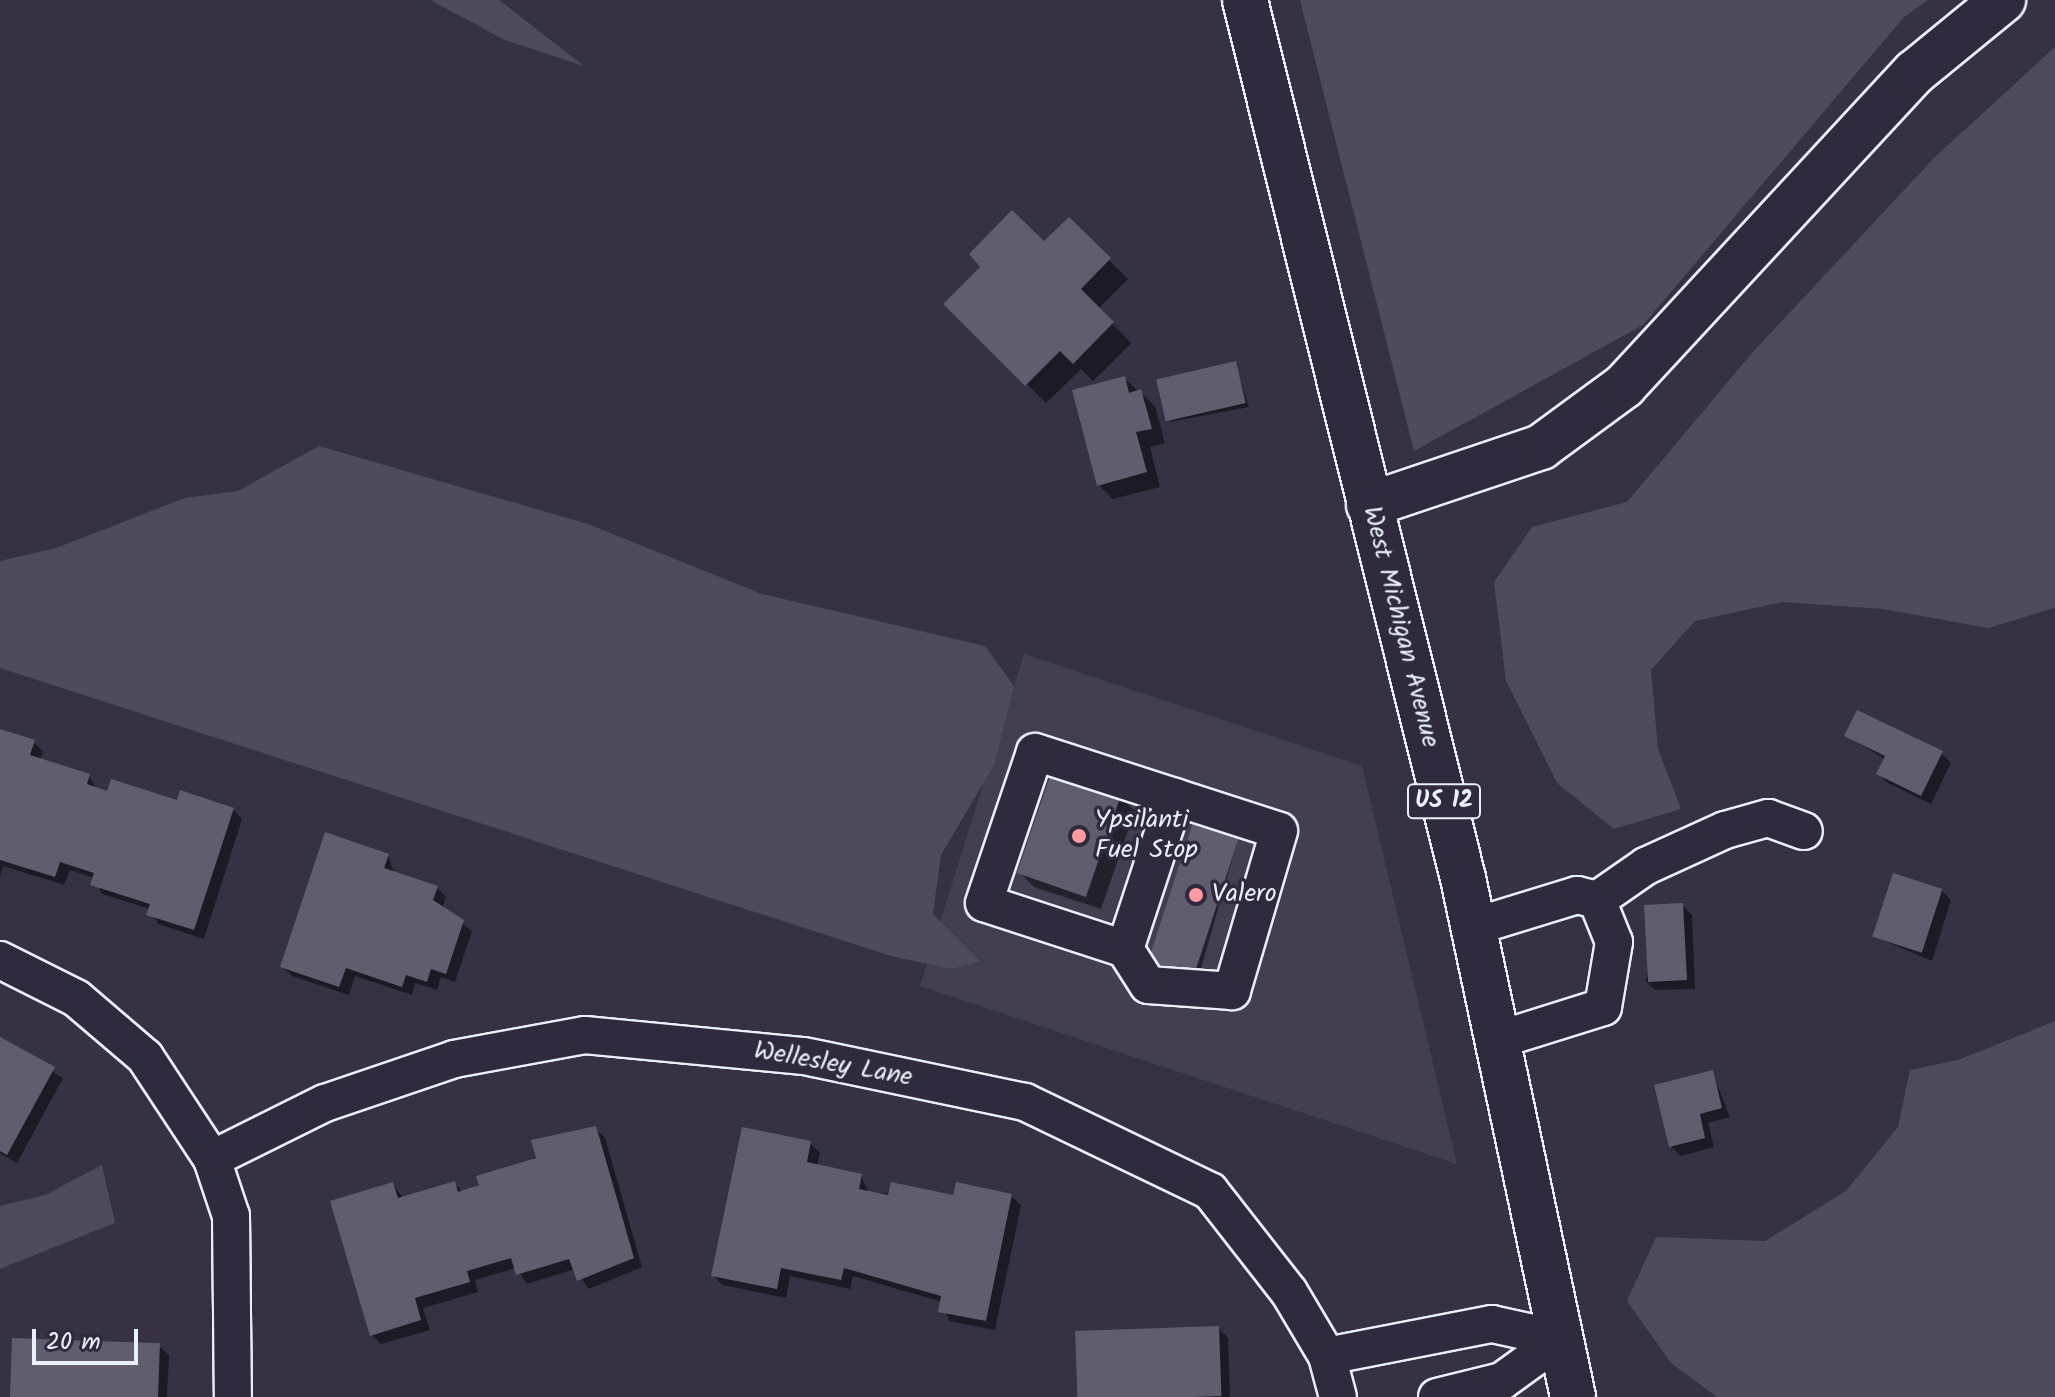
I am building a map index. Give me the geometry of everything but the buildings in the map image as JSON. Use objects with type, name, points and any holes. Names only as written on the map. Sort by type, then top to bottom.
[{"type":"highway","name":"West Michigan Avenue","points":[[1245,0],[1473,927],[1573,1397]]},
{"type":"highway","points":[[1369,505],[1541,447],[1624,386],[1915,72],[2003,0]]},
{"type":"street","points":[[1035,752],[1279,831],[1232,991],[1148,985],[1125,949],[984,903],[1035,752]]},
{"type":"street","points":[[1125,949],[1175,797]]},
{"type":"street","points":[[1473,927],[1577,895],[1597,900],[1646,866],[1725,830],[1768,818],[1804,831]]},
{"type":"street","points":[[1498,1040],[1603,1007],[1614,942],[1597,900]]},
{"type":"street","points":[[0,960],[76,998],[145,1057],[212,1159],[231,1216],[233,1397]]},
{"type":"street","name":"Wellesley Lane","points":[[212,1159],[325,1103],[454,1059],[585,1035],[804,1056],[1025,1102],[1210,1191],[1327,1356],[1338,1397]]},
{"type":"street","points":[[1327,1356],[1492,1324],[1560,1339]]},
{"type":"street","points":[[1437,1397],[1502,1381],[1560,1339]]},
{"type":"shaded area","points":[[430,0],[499,0],[584,66],[505,40]]},
{"type":"shaded area","points":[[1300,0],[1928,0],[1904,17],[1643,325],[1414,451]]},
{"type":"shaded area","points":[[2055,47],[2055,608],[1988,628],[1883,609],[1782,602],[1695,621],[1651,670],[1658,749],[1681,809],[1614,829],[1557,783],[1506,681],[1494,582],[1532,527],[1627,502],[1752,353],[1935,157]]},
{"type":"shaded area","points":[[319,446],[588,524],[762,594],[985,646],[1014,686],[994,765],[941,855],[933,914],[980,961],[952,969],[891,956],[0,668],[0,561],[56,548],[185,498],[238,491]]},
{"type":"shaded area","points":[[1024,654],[1362,766],[1457,1164],[920,986]]},
{"type":"shaded area","points":[[2055,1021],[2055,1397],[1717,1397],[1671,1363],[1627,1301],[1656,1237],[1765,1241],[1846,1191],[1898,1127],[1910,1070],[1958,1060]]},
{"type":"shaded area","points":[[102,1165],[115,1223],[0,1269],[0,1206],[45,1195]]},
{"type":"place","name":"Ypsilanti Fuel Stop","points":[[1079,836]]},
{"type":"place","name":"Valero","points":[[1196,895]]}]
